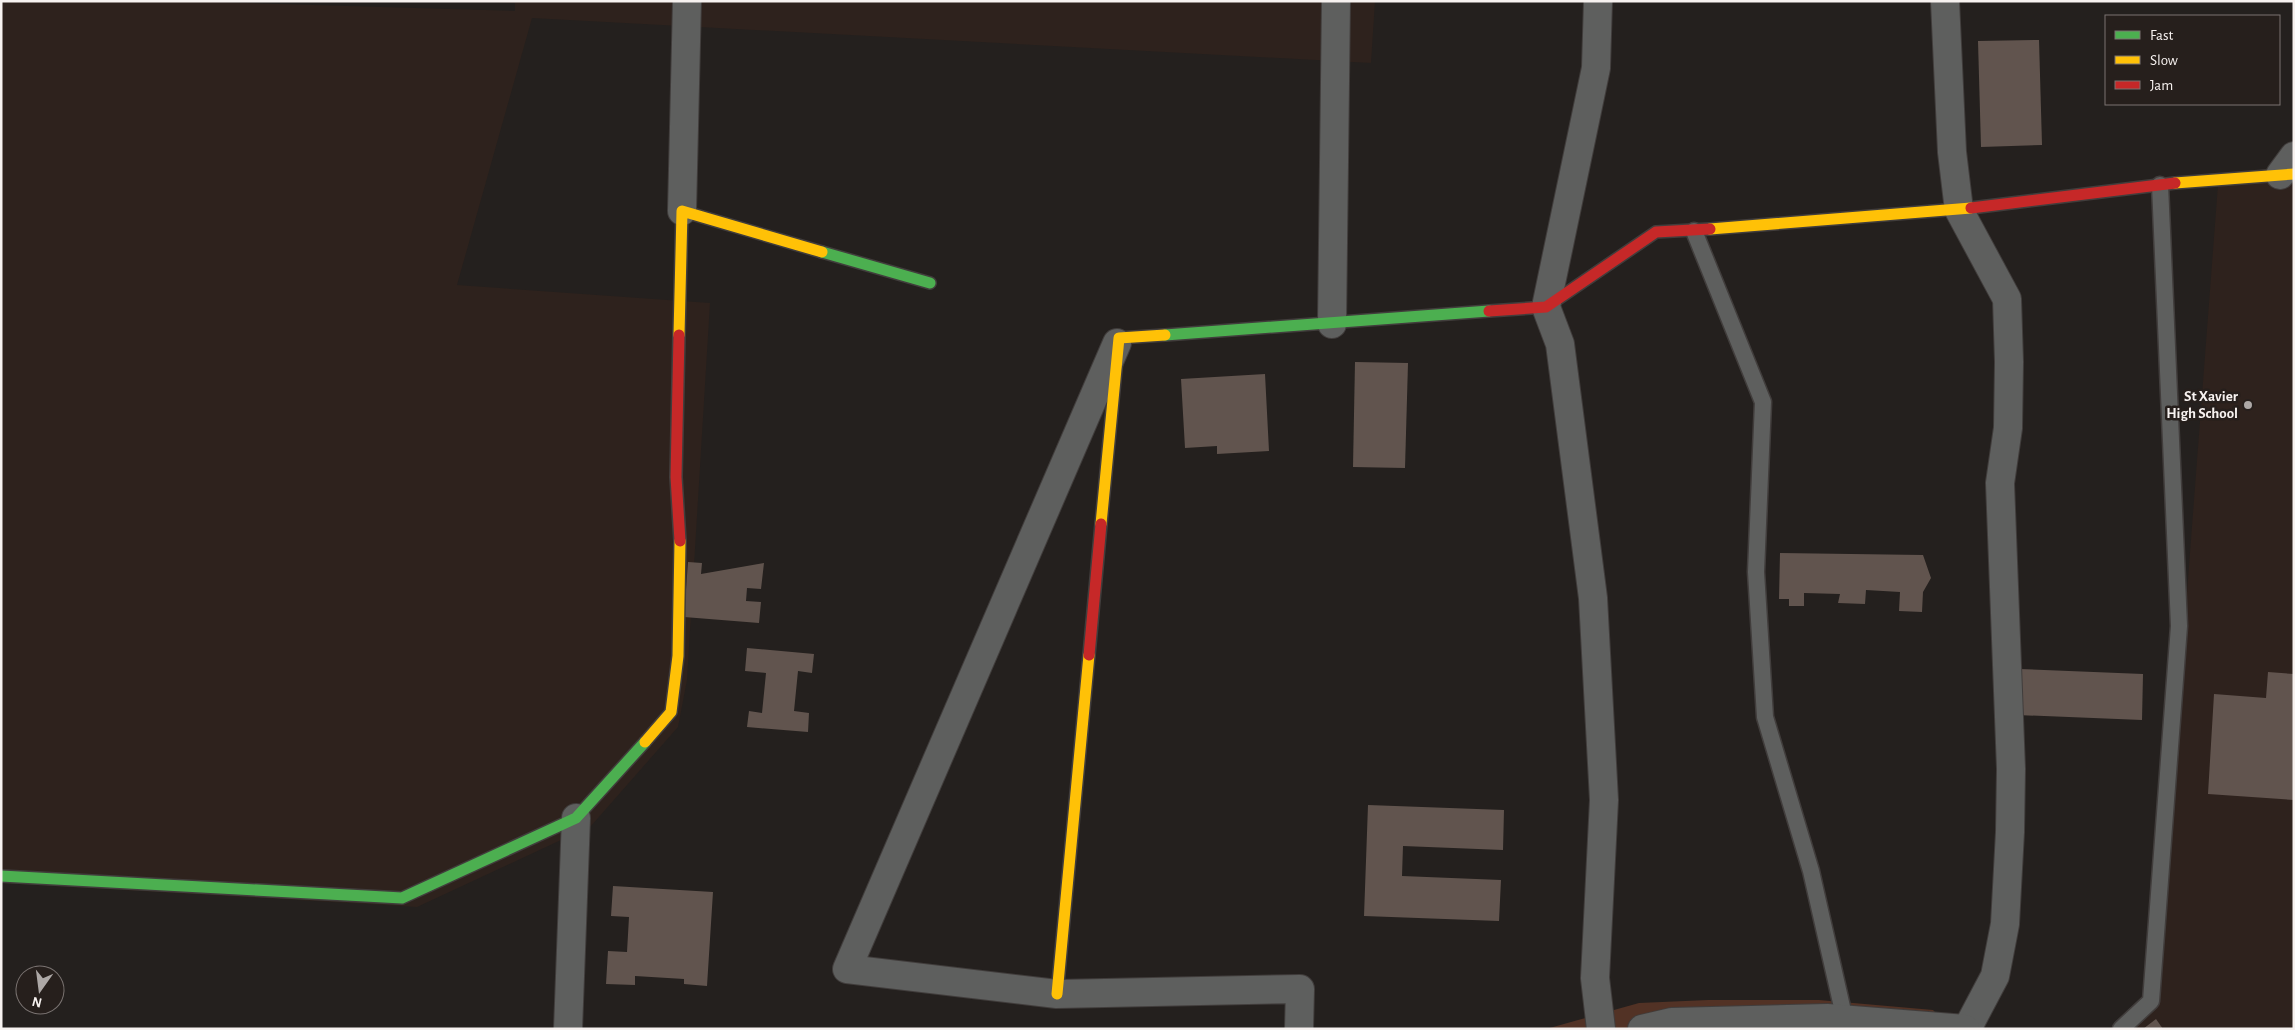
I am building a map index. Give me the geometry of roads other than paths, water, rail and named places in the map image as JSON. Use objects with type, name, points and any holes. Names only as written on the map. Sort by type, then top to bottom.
[{"type":"street","points":[[1,876],[402,898],[576,818],[671,712],[678,656],[680,531],[676,477],[687,1]]},
{"type":"street","points":[[1332,324],[1336,1]]},
{"type":"street","points":[[1598,1],[1596,68],[1546,308],[1560,344],[1593,598],[1604,800],[1595,978],[1601,1029]]},
{"type":"street","points":[[1642,1029],[1672,1022],[1742,1019],[1845,1020],[1966,1029],[1995,976],[2005,924],[2010,832],[2011,769],[2000,483],[2008,428],[2009,362],[2007,299],[1959,210],[1952,152],[1945,1]]},
{"type":"street","points":[[1119,338],[1546,308],[1656,232],[1694,231],[1959,210],[2289,168]]},
{"type":"street","points":[[682,212],[930,283]]},
{"type":"street","points":[[1119,338],[847,969],[1058,994],[1300,989],[1299,1029]]},
{"type":"street","points":[[1058,994],[1119,338]]},
{"type":"street","points":[[568,1029],[576,818]]},
{"type":"lane","points":[[2121,1029],[2151,1001],[2179,626],[2160,185]]},
{"type":"lane","points":[[1694,231],[1763,402],[1756,572],[1765,718],[1812,871],[1845,1020]]},
{"type":"place","name":"St Xavier High School","points":[[2248,405]]}]
